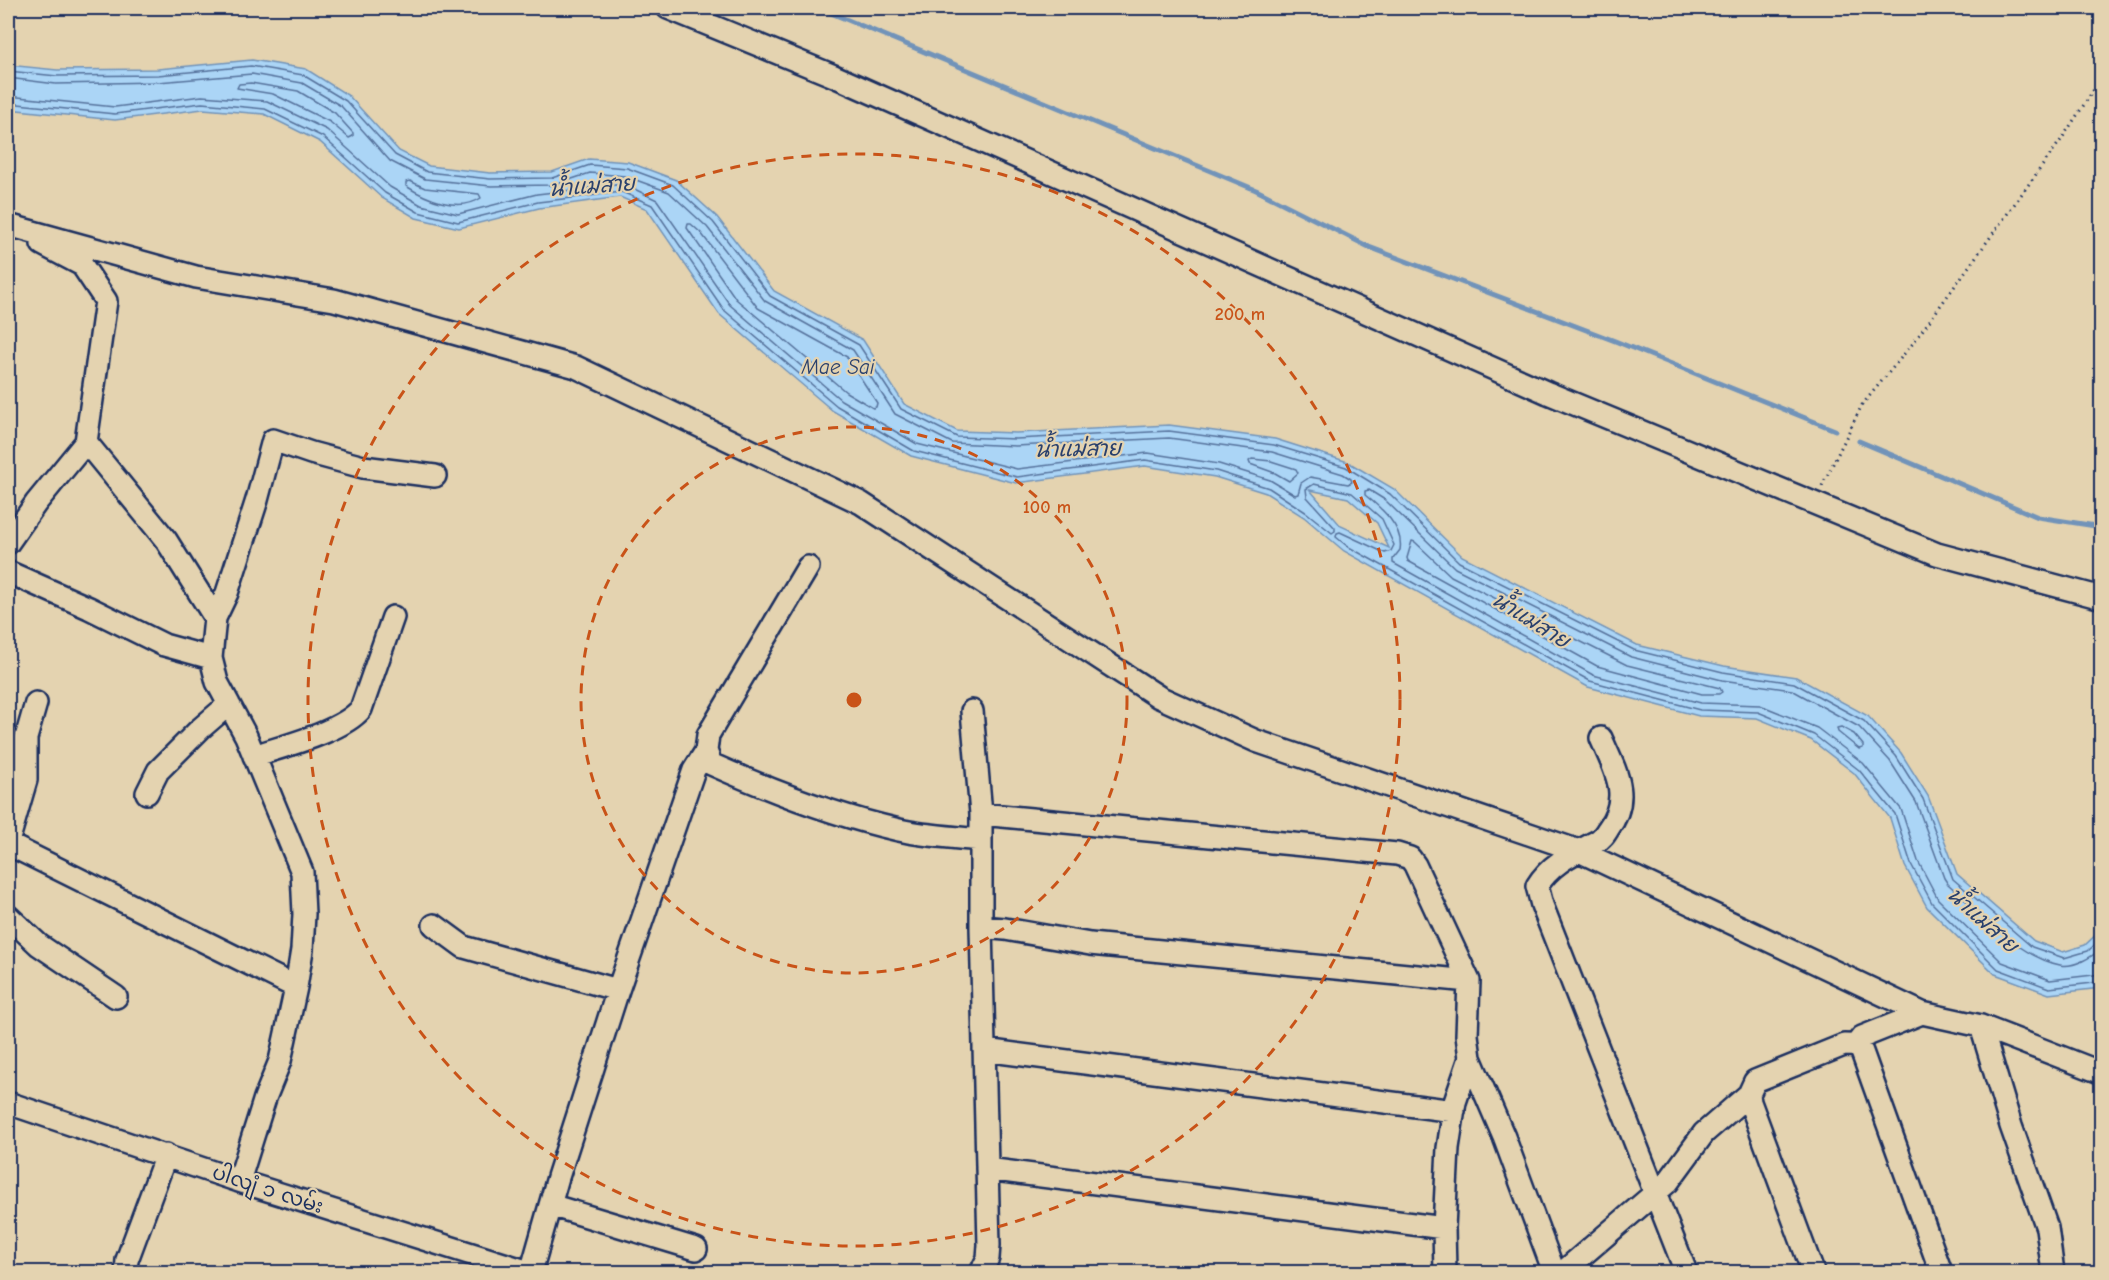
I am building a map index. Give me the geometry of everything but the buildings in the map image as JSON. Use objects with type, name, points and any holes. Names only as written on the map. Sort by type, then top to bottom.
[{"type":"street","points":[[668,8],[834,76],[1538,388],[1813,503],[1937,554],[2102,598]]},
{"type":"street","points":[[8,225],[82,265],[106,301],[86,442],[36,503],[8,543]]},
{"type":"street","points":[[8,225],[196,277],[334,300],[576,367],[861,503],[1159,697],[1256,741],[1579,851],[1922,1013],[1981,1026],[2102,1073]]},
{"type":"street","points":[[239,1181],[265,1098],[280,1061],[296,987],[302,950],[304,914],[302,872],[254,756],[218,682],[211,657],[215,618],[227,593],[257,500],[273,440],[363,467],[435,476]]},
{"type":"street","points":[[86,442],[166,540],[215,618]]},
{"type":"street","points":[[530,1272],[618,990],[694,770],[706,751],[708,735],[808,567]]},
{"type":"street","points":[[8,572],[164,645],[211,657]]},
{"type":"street","points":[[254,756],[313,736],[353,718],[361,709],[393,617]]},
{"type":"street","points":[[36,703],[26,738],[26,780],[8,843],[296,987]]},
{"type":"street","points":[[147,793],[158,771],[229,704]]},
{"type":"street","points":[[972,711],[981,814],[981,927],[989,1245],[988,1258],[981,1272]]},
{"type":"street","points":[[1601,738],[1620,782],[1620,805],[1615,820],[1600,841],[1556,864],[1544,874],[1537,886],[1542,905],[1686,1272]]},
{"type":"street","points":[[706,751],[711,764],[854,818],[900,831],[981,840]]},
{"type":"street","points":[[981,814],[1397,854],[1410,858],[1469,981],[1467,1035],[1470,1058],[1504,1137],[1554,1272]]},
{"type":"street","points":[[8,915],[39,945],[116,997]]},
{"type":"street","points":[[434,924],[464,947],[618,990]]},
{"type":"street","points":[[981,927],[1005,928],[1090,944],[1469,981]]},
{"type":"street","points":[[1856,1046],[1862,1037],[1922,1013]]},
{"type":"street","points":[[1981,1026],[2011,1126],[2047,1228],[2053,1272]]},
{"type":"street","points":[[1563,1272],[1668,1182],[1704,1133],[1749,1094],[1755,1081],[1845,1045],[1856,1046],[1863,1052],[1941,1272]]},
{"type":"street","points":[[984,1050],[1454,1111]]},
{"type":"street","points":[[1445,1272],[1444,1228],[1448,1148],[1454,1111],[1470,1058]]},
{"type":"street","points":[[1749,1094],[1813,1272]]},
{"type":"street","name":"ပါလျံ ၁ လမ်း","points":[[8,1103],[239,1181],[530,1272]]},
{"type":"street","points":[[126,1272],[127,1260],[166,1155]]},
{"type":"street","points":[[987,1169],[1444,1228]]},
{"type":"street","points":[[550,1205],[696,1249]]},
{"type":"path","points":[[1813,503],[1862,405],[1914,342],[2047,159],[2102,77]]},
{"type":"water","name":"Mae Sai","points":[[252,60],[306,69],[349,96],[399,151],[429,166],[490,173],[552,172],[589,159],[628,162],[676,180],[717,217],[774,291],[863,340],[904,404],[957,431],[1016,433],[1169,425],[1275,439],[1348,462],[1394,489],[1462,556],[1637,645],[1724,666],[1796,677],[1868,716],[1901,753],[1928,796],[1957,874],[2034,941],[2063,952],[2085,945],[2101,930],[2101,988],[2049,994],[1995,974],[1927,907],[1905,866],[1890,818],[1854,773],[1811,740],[1757,718],[1699,716],[1588,687],[1344,551],[1304,517],[1266,493],[1215,477],[1145,466],[1016,483],[911,456],[833,411],[719,314],[647,209],[620,197],[539,208],[459,228],[416,218],[382,198],[320,142],[264,114],[203,109],[115,120],[8,109],[8,65],[57,70],[158,69]],"holes":[[[1310,490],[1348,498],[1377,523],[1389,548],[1341,526]]]},
{"type":"waterway","points":[[819,8],[1256,190],[1369,247],[1615,341],[1835,430]]},
{"type":"waterway","points":[[1859,441],[2038,517],[2102,527]]},
{"type":"water label","name":"น้ำแม่สาย","points":[[592,186]]},
{"type":"water label","name":"น้ำแม่สาย","points":[[1078,449]]},
{"type":"water label","name":"น้ำแม่สาย","points":[[1531,620]]},
{"type":"water label","name":"น้ำแม่สาย","points":[[1983,920]]}]
